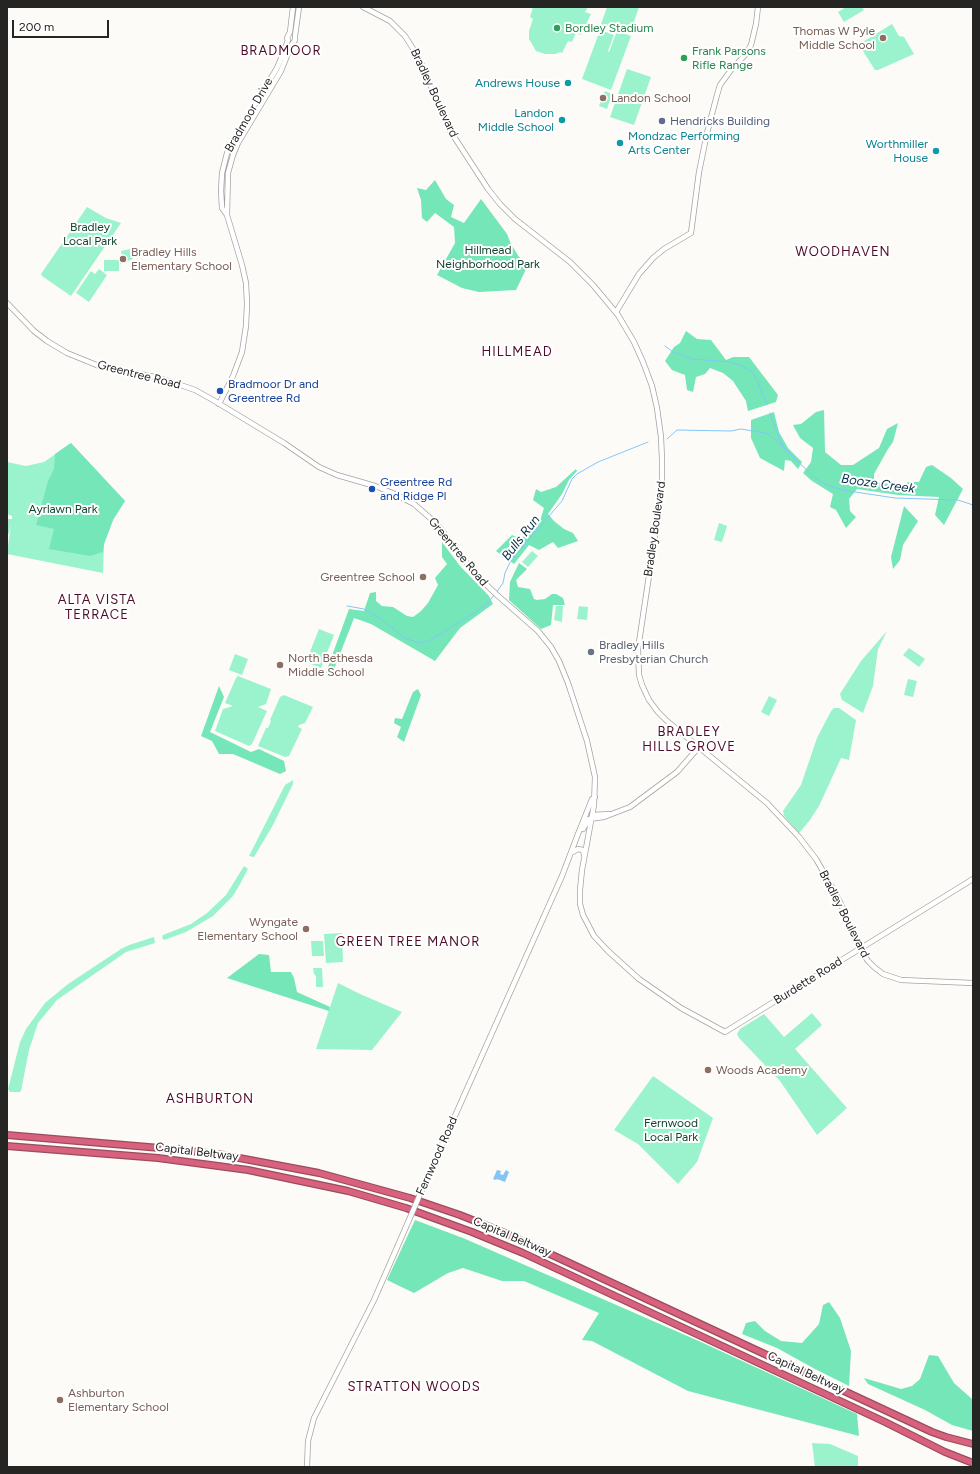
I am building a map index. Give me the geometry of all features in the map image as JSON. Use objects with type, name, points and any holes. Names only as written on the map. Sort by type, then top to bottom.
[{"type":"highway","name":"Capital Beltway","points":[[7,1135],[225,1155],[319,1173],[410,1198],[460,1215],[505,1233],[932,1432],[973,1444]]},
{"type":"highway","name":"Capital Beltway","points":[[7,1146],[158,1158],[248,1170],[342,1190],[406,1208],[524,1253],[878,1418],[945,1452],[973,1463]]},
{"type":"street","name":"Bradmoor Drive","points":[[219,404],[239,360],[244,341],[247,313],[247,294],[244,273],[227,215],[222,208],[222,172],[227,153],[233,141],[276,68],[290,39],[293,7]]},
{"type":"street","points":[[290,39],[295,40],[299,7]]},
{"type":"street","name":"Bradley Boulevard","points":[[363,7],[390,22],[410,42],[419,58],[449,129],[467,159],[496,199],[515,219],[579,270],[616,312],[634,342],[648,376],[657,408],[662,444],[661,493],[638,644],[637,660],[639,675],[644,690],[654,708],[667,721],[767,803],[799,837],[816,859],[831,885],[860,948],[868,961],[874,967],[884,974],[910,981],[973,982]]},
{"type":"street","points":[[616,312],[636,278],[653,258],[664,249],[691,232],[699,172],[717,95],[720,85],[745,55],[751,45],[758,7]]},
{"type":"street","name":"Greentree Road","points":[[7,303],[23,321],[38,334],[73,356],[99,366],[171,382],[195,390],[284,443],[324,470],[381,488],[414,504],[442,528],[475,574],[495,594],[538,631],[550,646],[567,680],[589,747],[595,777],[593,816],[584,856],[580,897],[583,916],[594,936],[608,951],[650,988],[681,1008],[725,1032]]},
{"type":"street","points":[[584,818],[593,816],[604,817],[630,806],[661,785],[676,772],[699,747]]},
{"type":"street","name":"Fernwood Road","points":[[306,1467],[308,1441],[314,1418],[374,1300],[571,854],[584,818],[592,800],[595,797]]},
{"type":"street","name":"Fernwood Road","points":[[574,846],[586,822],[593,816]]},
{"type":"street","points":[[571,854],[578,849],[581,849],[584,856]]},
{"type":"street","name":"Burdette Road","points":[[725,1032],[973,879]]},
{"type":"green space","name":"Bordley Stadium","points":[[533,7],[588,7],[585,12],[591,14],[581,35],[576,33],[572,42],[568,41],[562,53],[545,54],[536,51],[529,39],[529,31],[533,19],[530,17]]},
{"type":"green space","points":[[607,7],[639,7],[630,34],[601,24]]},
{"type":"green space","points":[[846,7],[862,7],[864,10],[844,22],[838,12]]},
{"type":"green space","points":[[892,24],[899,36],[904,37],[914,54],[875,70],[861,48],[863,46],[861,43]]},
{"type":"green space","points":[[600,30],[614,35],[608,51],[609,52],[617,31],[631,36],[611,90],[582,79]]},
{"type":"green space","points":[[627,69],[651,77],[634,125],[610,117]]},
{"type":"green space","points":[[605,91],[612,94],[607,109],[599,106]]},
{"type":"green space","name":"Hillmead Neighborhood Park","points":[[435,180],[446,199],[454,205],[451,217],[464,223],[481,199],[507,234],[519,257],[529,263],[516,290],[479,292],[462,288],[437,275],[455,243],[454,227],[435,213],[427,222],[422,218],[421,200],[417,188],[426,190]]},
{"type":"green space","name":"Bradley Local Park","points":[[87,207],[106,218],[121,223],[71,296],[41,274]]},
{"type":"green space","points":[[130,249],[133,259],[120,264],[122,258],[121,251]]},
{"type":"green space","points":[[104,260],[119,260],[119,271],[104,271]]},
{"type":"green space","points":[[99,269],[107,275],[89,302],[76,293],[91,271],[95,274]]},
{"type":"green space","points":[[686,331],[697,339],[711,340],[726,360],[733,357],[749,357],[778,395],[776,402],[748,411],[746,401],[733,381],[723,373],[710,368],[705,374],[696,377],[693,392],[687,390],[685,375],[672,370],[665,361],[674,347],[680,343]]},
{"type":"green space","points":[[824,410],[825,452],[841,465],[853,465],[879,448],[887,429],[898,423],[893,442],[874,474],[874,482],[904,486],[908,482],[919,482],[926,467],[932,465],[951,478],[963,489],[944,525],[935,515],[939,497],[898,495],[857,489],[849,499],[850,511],[856,517],[846,528],[836,510],[830,507],[833,494],[812,481],[803,473],[811,462],[813,448],[800,438],[793,425],[801,424],[816,412]]},
{"type":"green space","points":[[774,412],[779,432],[788,448],[802,462],[798,469],[791,461],[785,460],[784,471],[760,458],[751,438],[751,420]]},
{"type":"green space","name":"Ayrlawn Park","points":[[71,443],[125,501],[113,520],[104,544],[103,573],[7,554],[11,524],[9,534],[7,533],[7,519],[12,519],[12,516],[7,514],[7,462],[26,466],[44,462]]},
{"type":"green space","points":[[71,443],[125,501],[113,520],[104,544],[103,552],[90,556],[49,549],[54,529],[36,525],[48,481],[54,469],[55,454]]},
{"type":"green space","points":[[576,469],[577,471],[569,480],[562,494],[548,514],[564,529],[573,533],[578,541],[558,548],[553,542],[539,550],[529,545],[514,564],[496,551],[512,535],[521,539],[540,521],[544,508],[533,500],[536,489],[541,492],[556,487]]},
{"type":"green space","points":[[904,506],[918,521],[903,545],[900,560],[893,569],[891,557]]},
{"type":"green space","points":[[719,523],[727,526],[722,542],[714,540]]},
{"type":"green space","points":[[442,542],[460,566],[489,596],[493,604],[460,628],[435,661],[371,624],[354,618],[331,677],[325,675],[349,609],[364,611],[370,593],[376,592],[376,601],[382,606],[393,607],[407,616],[413,617],[421,611],[428,603],[438,585],[435,578],[447,564],[442,557]]},
{"type":"green space","points":[[532,551],[538,556],[528,567],[522,562]]},
{"type":"green space","points":[[519,563],[527,569],[516,580],[518,587],[530,589],[534,599],[537,600],[545,599],[552,594],[556,594],[563,598],[565,605],[553,605],[551,625],[541,629],[509,600],[510,582]]},
{"type":"green space","points":[[556,606],[563,606],[562,622],[554,620]]},
{"type":"green space","points":[[579,606],[588,607],[587,620],[577,619]]},
{"type":"green space","points":[[319,629],[334,635],[321,668],[306,662]]},
{"type":"green space","points":[[887,631],[878,649],[873,686],[863,713],[842,700],[840,694],[861,661]]},
{"type":"green space","points":[[909,648],[925,659],[919,667],[903,655]]},
{"type":"green space","points":[[235,654],[248,659],[242,675],[229,670]]},
{"type":"green space","points":[[238,676],[271,689],[266,704],[258,707],[267,711],[252,744],[249,746],[215,731],[223,709],[233,706],[225,703]]},
{"type":"green space","points":[[908,679],[917,681],[913,697],[904,695]]},
{"type":"green space","points":[[219,686],[224,697],[210,732],[251,752],[259,749],[284,761],[286,771],[280,774],[233,754],[219,754],[212,741],[201,736]]},
{"type":"green space","points":[[418,689],[421,695],[404,742],[397,737],[401,727],[394,723],[395,718],[402,719],[413,692]]},
{"type":"green space","points":[[284,695],[313,707],[305,723],[299,725],[298,727],[302,729],[289,756],[285,757],[258,746],[266,728],[268,728],[280,697]]},
{"type":"green space","points":[[769,696],[777,700],[769,716],[761,712]]},
{"type":"green space","points":[[834,708],[839,708],[856,720],[849,760],[841,758],[819,806],[799,833],[784,816],[783,811],[801,785],[817,738]]},
{"type":"green space","points":[[293,780],[293,784],[273,825],[254,857],[249,856],[285,785]]},
{"type":"green space","points":[[244,866],[248,869],[233,896],[213,916],[186,932],[164,940],[162,938],[163,935],[191,924],[207,913],[226,895]]},
{"type":"green space","points":[[342,933],[343,962],[326,963],[324,934]]},
{"type":"green space","points":[[154,937],[155,943],[126,952],[57,1000],[38,1023],[29,1050],[21,1091],[10,1092],[8,1089],[20,1042],[26,1029],[45,1003],[68,984],[121,949]]},
{"type":"green space","points":[[311,941],[323,941],[324,956],[312,956]]},
{"type":"green space","points":[[259,954],[269,955],[271,972],[291,972],[297,992],[330,1007],[329,1011],[227,978]]},
{"type":"green space","points":[[313,968],[322,968],[323,987],[316,987],[316,976]]},
{"type":"green space","points":[[338,983],[402,1012],[372,1050],[316,1049]]},
{"type":"green space","points":[[812,1013],[822,1025],[795,1049],[847,1108],[817,1135],[780,1081],[739,1038],[737,1034],[740,1029],[764,1014],[784,1037]]},
{"type":"green space","name":"Fernwood Local Park","points":[[653,1076],[713,1118],[697,1162],[678,1184],[638,1144],[614,1130]]},
{"type":"green space","points":[[415,1220],[463,1238],[701,1342],[857,1414],[859,1436],[688,1391],[592,1341],[582,1340],[599,1313],[524,1281],[502,1281],[463,1268],[448,1273],[414,1293],[387,1280]]},
{"type":"green space","points":[[829,1302],[840,1318],[851,1351],[849,1386],[777,1348],[742,1334],[746,1323],[755,1321],[765,1331],[781,1341],[802,1343],[819,1324],[823,1305]]},
{"type":"green space","points":[[929,1355],[938,1356],[954,1383],[972,1399],[973,1431],[952,1425],[925,1410],[868,1384],[864,1378],[901,1389],[912,1386],[920,1379]]},
{"type":"green space","points":[[812,1443],[830,1444],[858,1456],[858,1467],[815,1467]]},
{"type":"water","points":[[497,1170],[501,1171],[500,1174],[503,1175],[506,1170],[509,1172],[505,1182],[493,1179]]},
{"type":"waterway","name":"Booze Creek","points":[[665,346],[673,352],[692,359],[730,362],[742,366],[752,372],[756,378],[767,405]]},
{"type":"waterway","name":"Booze Creek","points":[[770,413],[781,443],[786,450],[815,478],[825,484],[842,490],[895,498],[958,500],[973,505]]},
{"type":"waterway","name":"Bulls Run","points":[[667,439],[677,430],[731,431],[741,429],[770,435],[785,449]]},
{"type":"waterway","name":"Bulls Run","points":[[496,593],[503,583],[505,573],[511,560],[562,501],[572,479],[577,474],[598,462],[648,442]]},
{"type":"waterway","name":"Bulls Run","points":[[347,606],[364,609],[384,621],[404,638],[419,643],[429,641],[476,612],[488,603],[494,595]]},
{"type":"place","name":"Bordley Stadium","points":[[557,28]]},
{"type":"place","name":"Thomas W Pyle Middle School","points":[[883,38]]},
{"type":"place","name":"Frank Parsons Rifle Range","points":[[684,58]]},
{"type":"place","name":"Andrews House","points":[[568,83]]},
{"type":"place","name":"Landon School","points":[[603,98]]},
{"type":"place","name":"Landon Middle School","points":[[562,120]]},
{"type":"place","name":"Hendricks Building","points":[[662,121]]},
{"type":"place","name":"Mondzac Performing Arts Center","points":[[620,143]]},
{"type":"place","name":"Worthmiller House","points":[[936,151]]},
{"type":"place","name":"Bradley Hills Elementary School","points":[[123,259]]},
{"type":"place","name":"Bradmoor Dr and Greentree Rd","points":[[220,391]]},
{"type":"place","name":"Greentree Rd and Ridge Pl","points":[[372,489]]},
{"type":"place","name":"Greentree School","points":[[423,577]]},
{"type":"place","name":"Bradley Hills Presbyterian Church","points":[[591,652]]},
{"type":"place","name":"North Bethesda Middle School","points":[[280,665]]},
{"type":"place","name":"Wyngate Elementary School","points":[[306,929]]},
{"type":"place","name":"Woods Academy","points":[[708,1070]]},
{"type":"place","name":"Ashburton Elementary School","points":[[60,1400]]},
{"type":"district","name":"BRADMOOR","points":[[281,51]]},
{"type":"district","name":"WOODHAVEN","points":[[843,252]]},
{"type":"district","name":"HILLMEAD","points":[[517,352]]},
{"type":"district","name":"ALTA VISTA TERRACE","points":[[97,608]]},
{"type":"district","name":"BRADLEY HILLS GROVE","points":[[689,740]]},
{"type":"district","name":"GREEN TREE MANOR","points":[[408,942]]},
{"type":"district","name":"ASHBURTON","points":[[210,1099]]},
{"type":"district","name":"STRATTON WOODS","points":[[414,1387]]}]
